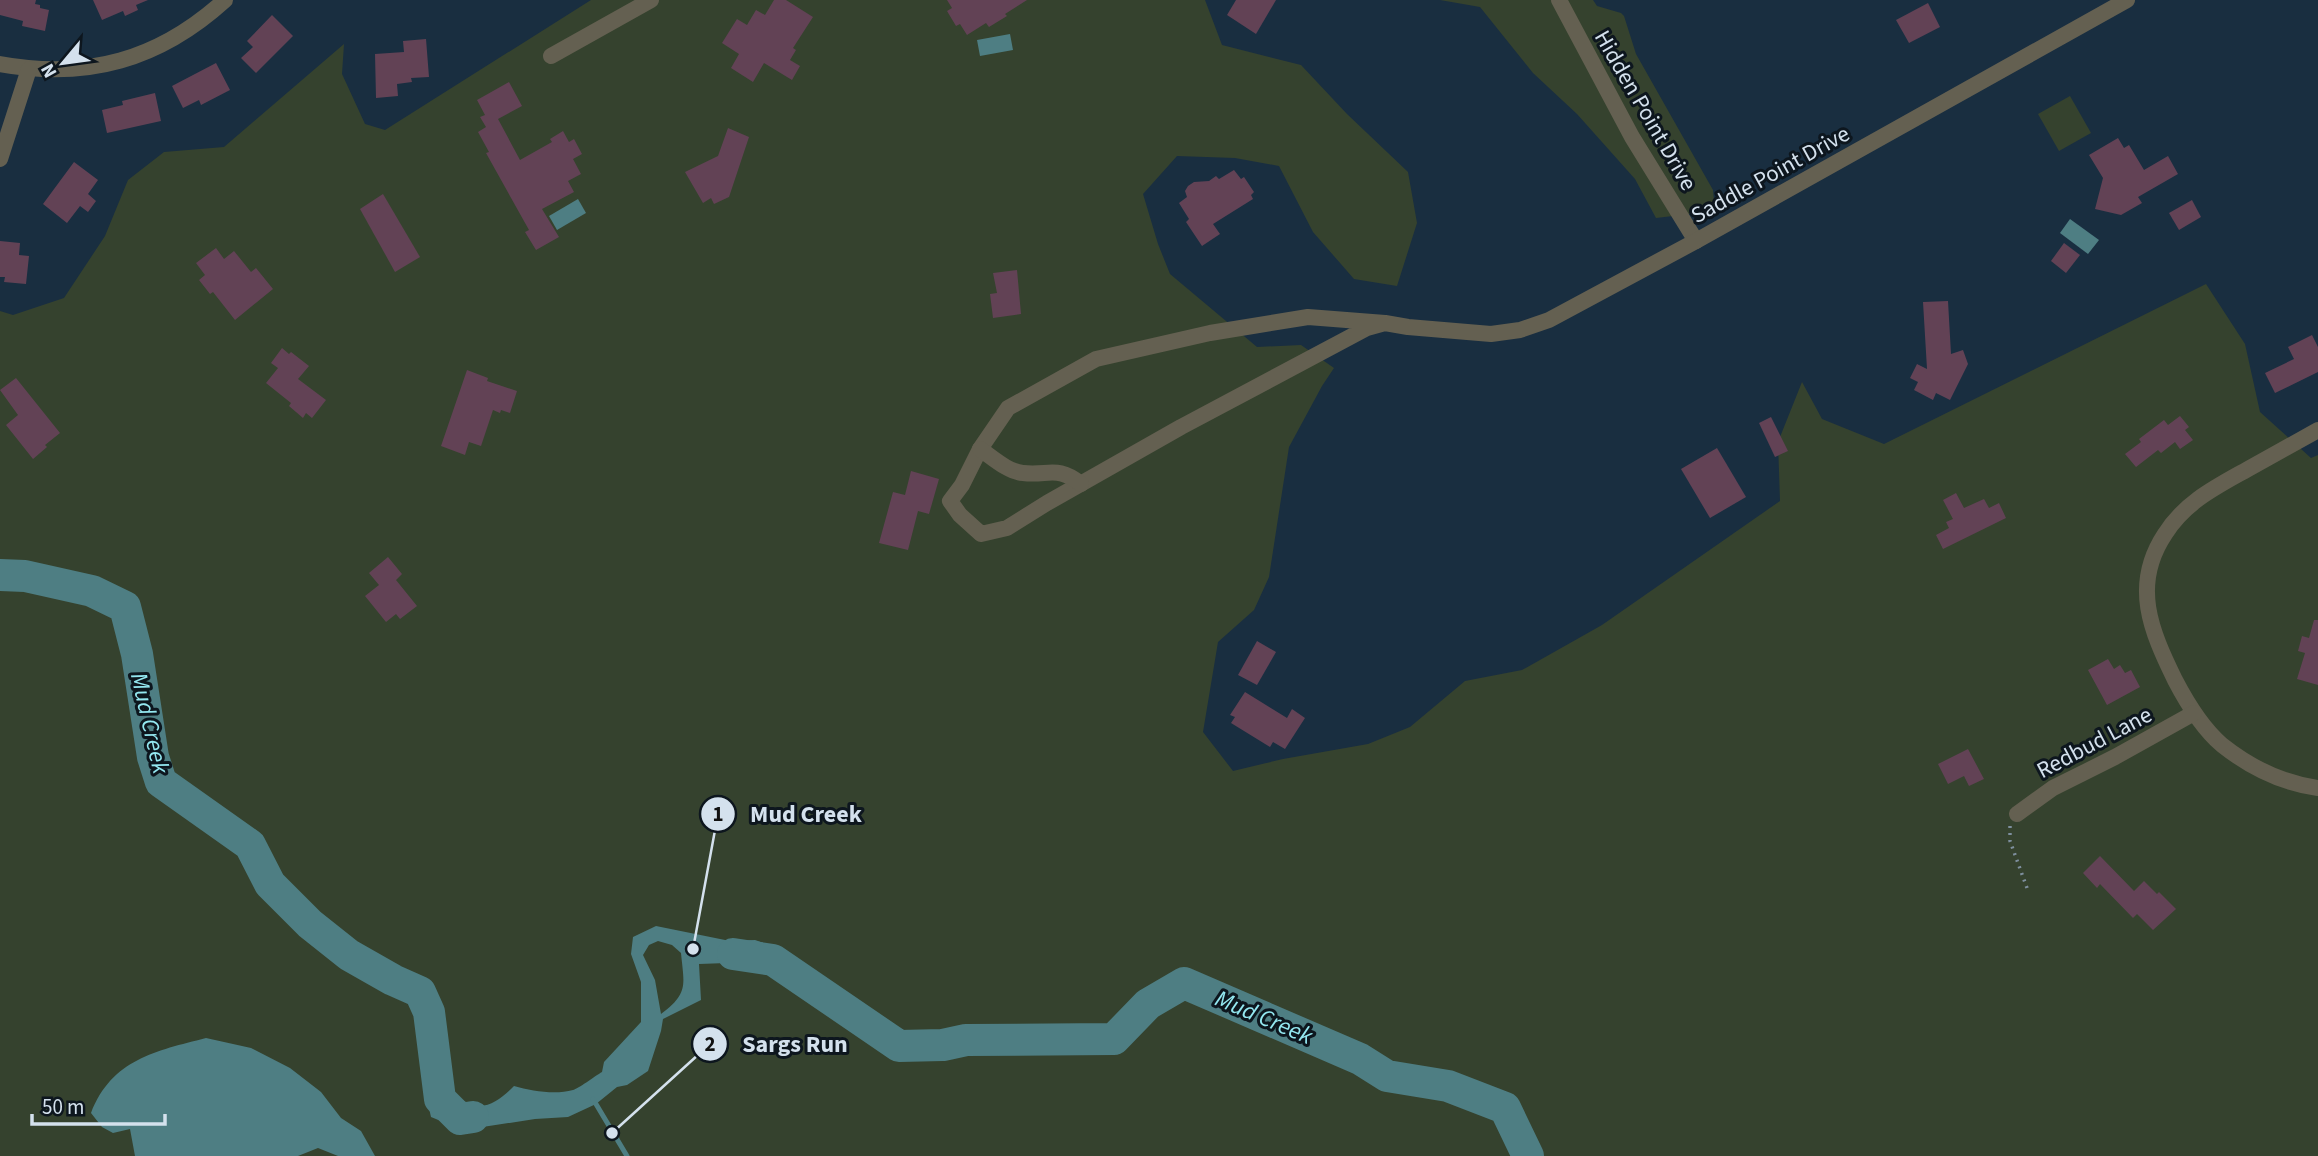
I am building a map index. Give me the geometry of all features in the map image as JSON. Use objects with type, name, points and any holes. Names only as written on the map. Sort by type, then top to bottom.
[{"type":"street","points":[[0,64],[29,69],[80,69],[105,65],[158,47],[187,31],[225,0]]},
{"type":"street","points":[[551,56],[651,0]]},
{"type":"street","name":"Hidden Point Drive","points":[[1559,0],[1632,136],[1696,241]]},
{"type":"street","name":"Saddle Point Drive","points":[[1081,484],[1007,528],[981,534],[960,515],[950,501],[1008,408],[1096,359],[1210,333],[1308,317],[1491,334],[1527,328],[1549,320],[1696,241],[2127,0]]},
{"type":"street","points":[[0,159],[29,69]]},
{"type":"street","points":[[980,449],[1023,474],[1069,474],[1081,484],[1181,427],[1367,328],[1385,323]]},
{"type":"street","points":[[2318,430],[2196,499],[2178,516],[2160,543],[2148,582],[2150,622],[2158,645],[2194,713],[2216,738],[2249,764],[2288,782],[2318,788]]},
{"type":"street","name":"Redbud Lane","points":[[2017,814],[2053,788],[2194,713]]},
{"type":"path","points":[[2017,814],[2012,819],[2010,841],[2026,888]]},
{"type":"shaded area","points":[[591,0],[1205,0],[1222,45],[1301,65],[1347,114],[1408,172],[1417,223],[1397,286],[1354,279],[1313,232],[1279,166],[1235,158],[1177,156],[1143,194],[1170,274],[1257,347],[1301,345],[1334,368],[1289,447],[1269,577],[1254,610],[1218,642],[1203,732],[1233,771],[1368,744],[1410,727],[1465,681],[1522,670],[1602,625],[1780,501],[1778,442],[1802,382],[1822,419],[1884,444],[2206,284],[2245,344],[2260,412],[2311,458],[2318,455],[2318,1156],[0,1156],[0,311],[13,315],[64,298],[105,236],[128,180],[164,152],[224,147],[344,44],[342,74],[365,124],[385,130]]},
{"type":"shaded area","points":[[1440,0],[1593,0],[1597,6],[1621,13],[1636,54],[1713,190],[1715,211],[1656,218],[1635,179],[1577,114],[1533,73],[1480,7]]},
{"type":"shaded area","points":[[1010,34],[1013,50],[980,56],[977,40]]},
{"type":"shaded area","points":[[2070,96],[2091,133],[2059,151],[2038,114]]},
{"type":"shaded area","points":[[578,199],[586,213],[557,230],[549,216]]},
{"type":"shaded area","points":[[2070,219],[2099,240],[2088,254],[2060,233]]},
{"type":"shaded area","points":[[656,926],[730,941],[755,940],[781,949],[766,972],[727,963],[699,964],[701,1000],[663,1019],[648,1071],[627,1085],[617,1087],[596,1104],[568,1117],[463,1130],[431,1117],[428,1104],[456,1095],[472,1105],[487,1105],[501,1098],[514,1086],[544,1092],[566,1091],[575,1089],[602,1072],[604,1062],[641,1022],[641,982],[631,954],[633,937]],"holes":[[[658,941],[672,945],[681,953],[683,988],[676,1000],[661,1014],[655,980],[643,955],[649,945]]]},
{"type":"shaded area","points":[[206,1038],[251,1048],[290,1068],[321,1092],[341,1118],[361,1131],[375,1156],[338,1156],[318,1148],[298,1156],[135,1156],[130,1129],[113,1133],[102,1127],[91,1113],[100,1095],[111,1080],[138,1060]]},
{"type":"building","points":[[0,0],[36,0],[35,4],[40,5],[40,8],[49,10],[45,31],[22,26],[23,21],[0,15]]},
{"type":"building","points":[[93,0],[148,0],[136,5],[138,10],[125,16],[123,11],[102,20]]},
{"type":"building","points":[[774,0],[786,0],[813,17],[793,48],[796,50],[790,60],[800,66],[792,80],[764,63],[753,82],[731,68],[739,54],[722,43],[737,19],[747,25],[756,10],[765,15]]},
{"type":"building","points":[[947,0],[1027,0],[989,27],[986,23],[967,35],[960,24],[956,26],[947,11],[952,8]]},
{"type":"building","points":[[1236,0],[1276,0],[1256,34],[1227,15]]},
{"type":"building","points":[[1928,3],[1940,27],[1909,43],[1896,20]]},
{"type":"building","points":[[272,15],[293,36],[256,73],[241,58],[253,47],[247,41]]},
{"type":"building","points":[[426,39],[429,77],[411,78],[412,82],[397,84],[398,96],[376,98],[375,54],[404,52],[403,41]]},
{"type":"building","points":[[216,63],[230,90],[201,105],[199,100],[183,108],[172,86]]},
{"type":"building","points":[[509,82],[522,106],[498,119],[520,160],[552,142],[550,139],[563,131],[569,142],[574,139],[582,154],[573,159],[581,174],[568,181],[574,192],[542,209],[559,237],[536,250],[525,232],[529,230],[486,153],[489,152],[478,132],[486,127],[480,117],[485,115],[477,100]]},
{"type":"building","points":[[155,93],[161,121],[107,133],[102,110],[123,105],[122,101]]},
{"type":"building","points":[[728,128],[749,137],[729,197],[714,204],[711,198],[703,203],[685,172],[718,156]]},
{"type":"building","points":[[2118,138],[2124,148],[2129,145],[2144,170],[2168,156],[2178,174],[2138,197],[2142,203],[2121,215],[2095,209],[2103,178],[2089,155]]},
{"type":"building","points":[[74,162],[98,180],[88,194],[96,201],[88,212],[80,206],[67,223],[43,204]]},
{"type":"building","points":[[1234,170],[1241,179],[1244,177],[1254,192],[1251,195],[1253,199],[1213,224],[1220,234],[1202,246],[1186,222],[1189,219],[1179,203],[1187,197],[1185,191],[1194,182],[1209,181],[1216,176],[1219,179]]},
{"type":"building","points":[[383,194],[420,257],[395,272],[360,209]]},
{"type":"building","points":[[2192,200],[2201,217],[2179,230],[2169,213]]},
{"type":"building","points":[[0,241],[20,243],[19,255],[29,256],[26,284],[4,282],[5,277],[0,277]]},
{"type":"building","points":[[2064,243],[2080,255],[2066,273],[2051,261]]},
{"type":"building","points":[[216,248],[224,259],[234,251],[251,272],[256,268],[273,289],[235,320],[213,292],[210,294],[199,280],[205,275],[196,263]]},
{"type":"building","points":[[1017,270],[1021,314],[993,318],[990,294],[997,293],[993,273]]},
{"type":"building","points":[[1948,301],[1951,354],[1963,350],[1968,364],[1950,400],[1936,393],[1933,400],[1914,390],[1918,382],[1910,378],[1917,364],[1927,369],[1923,302]]},
{"type":"building","points":[[2312,335],[2318,347],[2318,372],[2275,393],[2265,373],[2294,359],[2288,347]]},
{"type":"building","points":[[282,348],[309,366],[298,379],[326,400],[312,418],[306,413],[303,418],[289,406],[291,403],[266,383],[278,368],[271,363]]},
{"type":"building","points":[[467,370],[488,378],[487,381],[517,391],[510,413],[493,410],[481,446],[469,442],[465,455],[441,446]]},
{"type":"building","points":[[16,378],[60,433],[33,459],[6,425],[18,415],[0,390]]},
{"type":"building","points":[[2180,416],[2189,427],[2185,430],[2193,440],[2180,449],[2175,442],[2161,453],[2158,450],[2136,467],[2125,454],[2141,442],[2139,439],[2164,420],[2168,425]]},
{"type":"building","points":[[1771,417],[1788,451],[1775,457],[1759,423]]},
{"type":"building","points":[[1717,448],[1746,497],[1710,518],[1681,469]]},
{"type":"building","points":[[911,471],[939,479],[929,514],[918,511],[908,550],[879,543],[893,492],[905,495]]},
{"type":"building","points":[[1956,493],[1964,508],[1984,499],[1989,508],[1999,503],[2006,518],[1943,549],[1936,535],[1949,528],[1946,522],[1953,519],[1943,500]]},
{"type":"building","points":[[388,557],[402,574],[396,580],[417,606],[400,619],[396,614],[386,622],[365,596],[379,585],[369,573]]},
{"type":"building","points":[[2314,620],[2318,620],[2318,685],[2297,679],[2305,653],[2298,651],[2302,636],[2309,638]]},
{"type":"building","points":[[1257,641],[1276,652],[1257,685],[1238,675]]},
{"type":"building","points":[[2108,659],[2114,669],[2120,665],[2125,673],[2131,670],[2140,687],[2107,705],[2088,670]]},
{"type":"building","points":[[1245,692],[1287,718],[1292,709],[1305,718],[1285,749],[1273,742],[1270,747],[1231,723],[1235,717],[1230,715]]},
{"type":"building","points":[[1968,749],[1984,779],[1969,786],[1964,776],[1948,784],[1938,764]]},
{"type":"building","points":[[2100,856],[2134,891],[2144,881],[2176,909],[2153,930],[2137,914],[2133,918],[2100,884],[2097,888],[2083,873]]},
{"type":"waterway","name":"Mud Creek","points":[[0,575],[25,576],[92,591],[125,607],[137,654],[153,757],[161,782],[250,845],[270,884],[310,924],[349,955],[420,992],[429,1012],[440,1099],[460,1119],[473,1117]]},
{"type":"waterway","name":"Mud Creek","points":[[733,954],[773,960],[899,1046],[943,1045],[966,1040],[1114,1039],[1148,1004],[1184,983],[1360,1059],[1387,1076],[1448,1086],[1505,1108],[1528,1156]]},
{"type":"waterway","points":[[593,1099],[627,1156]]},
{"type":"place","name":"Mud Creek","points":[[693,949]]},
{"type":"place","name":"Sargs Run","points":[[612,1133]]}]
